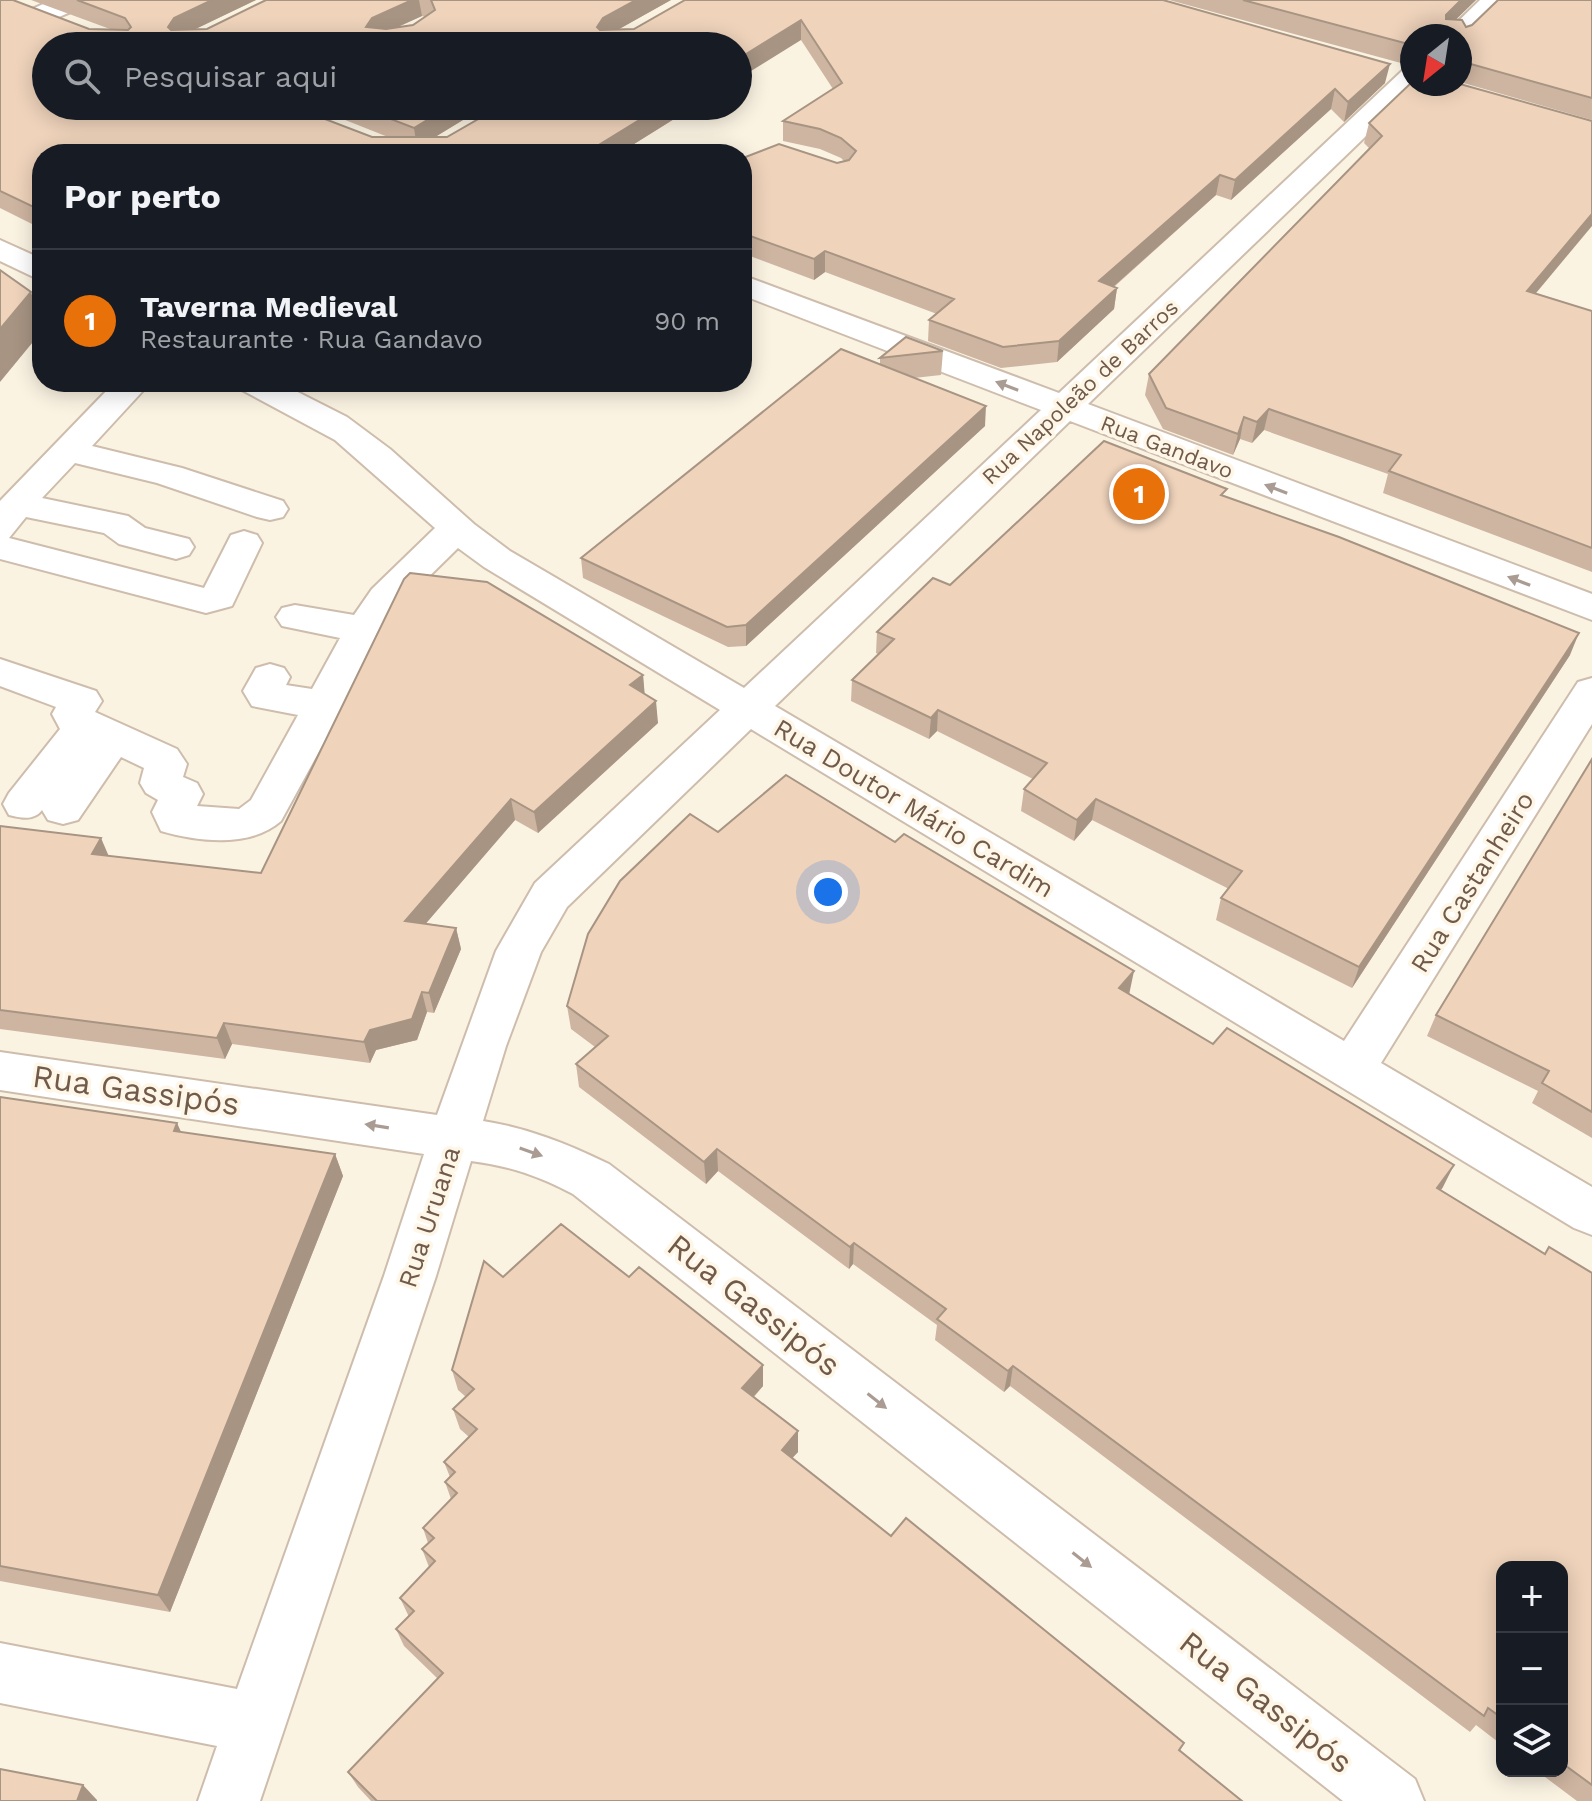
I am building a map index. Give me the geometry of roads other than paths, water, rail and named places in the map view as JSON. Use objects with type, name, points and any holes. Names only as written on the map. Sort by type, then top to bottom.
[{"type":"street","points":[[39,15],[73,0]]},
{"type":"street","points":[[1469,24],[1495,0]]},
{"type":"street","points":[[13,5],[66,26]]},
{"type":"street","name":"Rua Napoleão de Barros","points":[[747,707],[1400,92]]},
{"type":"street","points":[[0,249],[32,267]]},
{"type":"street","name":"Rua Gandavo","points":[[752,288],[1592,608]]},
{"type":"street","points":[[8,516],[124,392]]},
{"type":"street","name":"Rua Doutor Mário Cardim","points":[[271,392],[351,435],[455,530],[497,559],[1592,1213]]},
{"type":"street","points":[[66,451],[138,466],[221,490],[270,509]]},
{"type":"street","points":[[8,516],[115,524],[128,535],[164,535]]},
{"type":"street","points":[[0,672],[82,701],[72,717],[165,762],[161,783],[182,794],[173,812],[176,820],[238,825],[252,822],[266,810],[364,630],[385,598],[455,530]]},
{"type":"street","points":[[0,547],[212,601],[219,597],[244,543]]},
{"type":"street","points":[[295,617],[364,630]]},
{"type":"street","points":[[270,677],[263,691],[266,696],[325,705]]},
{"type":"street","name":"Rua Castanheiro","points":[[1349,1070],[1383,1023],[1592,692]]},
{"type":"street","name":"Rua Uruana","points":[[229,1801],[510,976],[534,921],[551,895],[747,707]]},
{"type":"street","points":[[44,806],[100,731]]},
{"type":"street","name":"Rua Gassipós","points":[[0,1071],[512,1146],[554,1160],[591,1179],[1393,1801]]},
{"type":"street","points":[[0,1673],[255,1723]]},
{"type":"place","name":"Taverna Medieval","points":[[1139,494]]}]
